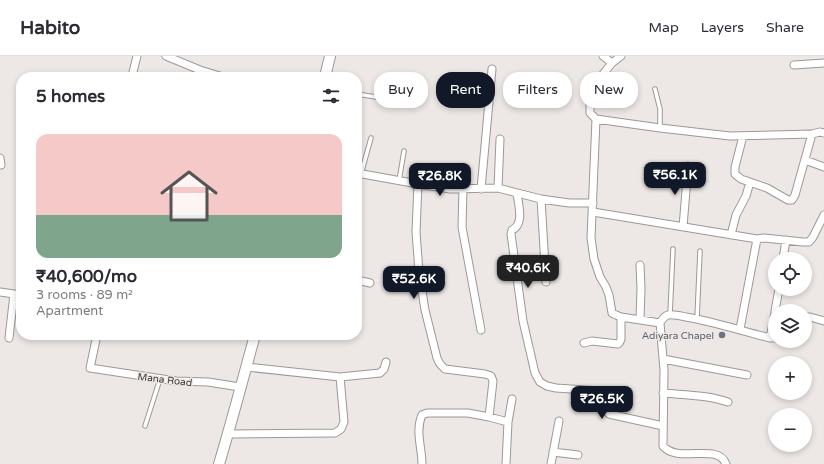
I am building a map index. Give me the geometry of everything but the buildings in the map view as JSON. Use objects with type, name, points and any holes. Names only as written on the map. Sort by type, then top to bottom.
[{"type":"main road","points":[[326,72],[330,56]]},
{"type":"main road","points":[[219,464],[254,340]]},
{"type":"street","points":[[133,72],[137,56]]},
{"type":"street","points":[[166,56],[207,72]]},
{"type":"street","points":[[603,56],[612,63]]},
{"type":"street","points":[[621,56],[612,63],[599,80],[590,104],[590,114],[596,120],[730,136],[824,133]]},
{"type":"street","points":[[794,64],[824,63]]},
{"type":"street","points":[[481,188],[492,69]]},
{"type":"street","points":[[596,120],[591,238],[594,259],[600,277],[609,295],[612,313],[660,323]]},
{"type":"street","points":[[743,136],[734,172],[735,174],[741,179],[767,188],[788,200],[792,200],[795,195],[812,134]]},
{"type":"street","points":[[498,188],[500,139]]},
{"type":"street","points":[[805,160],[824,167]]},
{"type":"street","points":[[683,227],[688,166]]},
{"type":"street","points":[[362,174],[450,189],[498,188],[541,199],[569,203],[593,203]]},
{"type":"street","points":[[731,235],[736,215],[746,196],[750,182]]},
{"type":"street","points":[[418,184],[416,232],[419,272],[425,310],[437,358],[445,369],[491,376],[493,381],[489,417]]},
{"type":"street","points":[[463,189],[462,227],[481,330]]},
{"type":"street","points":[[517,193],[520,217],[519,224],[517,228],[512,230],[511,234],[523,321],[535,373],[540,382],[547,386],[556,388],[600,391],[604,395],[606,409],[609,414],[663,426]]},
{"type":"street","points":[[541,199],[546,282]]},
{"type":"street","points":[[593,212],[757,239],[764,238],[803,242],[809,242],[813,237],[824,215]]},
{"type":"street","points":[[740,329],[757,239]]},
{"type":"street","points":[[784,252],[786,240]]},
{"type":"street","points":[[640,264],[640,320]]},
{"type":"street","points":[[362,281],[370,283]]},
{"type":"street","points":[[0,292],[16,295]]},
{"type":"street","points":[[9,338],[16,305]]},
{"type":"street","points":[[726,464],[723,458],[715,454],[680,454],[666,450],[663,446],[664,370],[660,323],[664,316],[670,315],[696,319],[768,337]]},
{"type":"street","points":[[584,344],[592,342],[619,344],[621,339],[621,316]]},
{"type":"street","points":[[812,318],[824,321]]},
{"type":"street","name":"Mana Road","points":[[96,340],[90,368],[160,379],[208,382],[240,387]]},
{"type":"street","points":[[663,359],[747,375]]},
{"type":"street","points":[[246,367],[340,377],[380,373],[384,369],[386,362]]},
{"type":"street","points":[[228,434],[335,433],[342,429],[344,422],[340,377]]},
{"type":"street","points":[[663,393],[720,399],[728,402]]},
{"type":"street","points":[[506,464],[508,422],[512,399]]},
{"type":"street","points":[[422,464],[419,432],[422,415],[427,413],[468,413],[508,422]]},
{"type":"street","points":[[551,464],[559,421]]},
{"type":"street","points":[[553,452],[578,455]]},
{"type":"lane","points":[[655,89],[660,109],[660,128]]},
{"type":"lane","points":[[362,95],[374,97]]},
{"type":"lane","points":[[362,164],[371,138]]},
{"type":"lane","points":[[399,181],[404,151]]},
{"type":"lane","points":[[670,315],[673,249]]},
{"type":"lane","points":[[696,319],[700,251]]},
{"type":"lane","points":[[145,426],[160,379]]},
{"type":"place","name":"Adiyara Chapel","points":[[722,335]]}]
